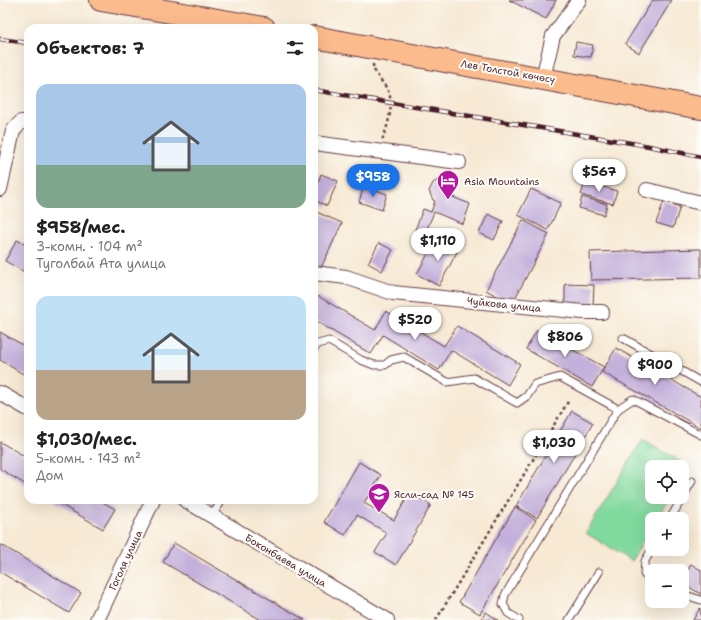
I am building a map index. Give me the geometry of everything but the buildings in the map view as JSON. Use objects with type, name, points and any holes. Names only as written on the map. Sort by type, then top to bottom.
[{"type":"main road","points":[[101,0],[241,24]]},
{"type":"main road","name":"Лев Толстой көчөсү","points":[[318,38],[701,108]]},
{"type":"street","points":[[543,78],[553,36],[579,0]]},
{"type":"street","points":[[0,189],[13,131],[21,122],[24,122]]},
{"type":"street","points":[[318,144],[459,162]]},
{"type":"street","points":[[647,190],[701,203]]},
{"type":"street","name":"Чуйкова улица","points":[[318,274],[346,277],[393,293],[583,312],[602,312]]},
{"type":"street","points":[[0,393],[24,408]]},
{"type":"street","name":"Гоголя улица","points":[[97,620],[151,504]]},
{"type":"street","name":"Боконбаева улица","points":[[192,504],[387,620]]},
{"type":"lane","points":[[623,338],[701,382]]},
{"type":"lane","points":[[318,344],[329,341],[360,360],[374,365],[385,365],[391,360],[404,357],[447,382],[474,378],[517,403],[527,396],[535,384],[560,376],[618,409]]},
{"type":"lane","points":[[519,620],[508,613],[503,604],[505,595],[618,409],[633,399],[701,435]]},
{"type":"lane","points":[[674,512],[692,481]]},
{"type":"lane","points":[[212,516],[220,504]]},
{"type":"lane","points":[[645,575],[645,561],[648,556]]},
{"type":"lane","points":[[568,620],[599,572]]},
{"type":"lane","points":[[689,596],[701,600]]},
{"type":"path","points":[[375,47],[373,66],[389,92],[392,103],[383,139]]},
{"type":"path","points":[[436,620],[569,400]]},
{"type":"green space","points":[[643,439],[678,460],[645,460],[645,504],[666,504],[661,512],[645,512],[645,538],[631,561],[586,533]]},
{"type":"railway","points":[[0,39],[24,42]]},
{"type":"railway","points":[[318,91],[649,146],[701,157]]},
{"type":"place","name":"Asia Mountains","points":[[448,200]]},
{"type":"place","name":"Ясли-сад № 145","points":[[379,514]]}]
